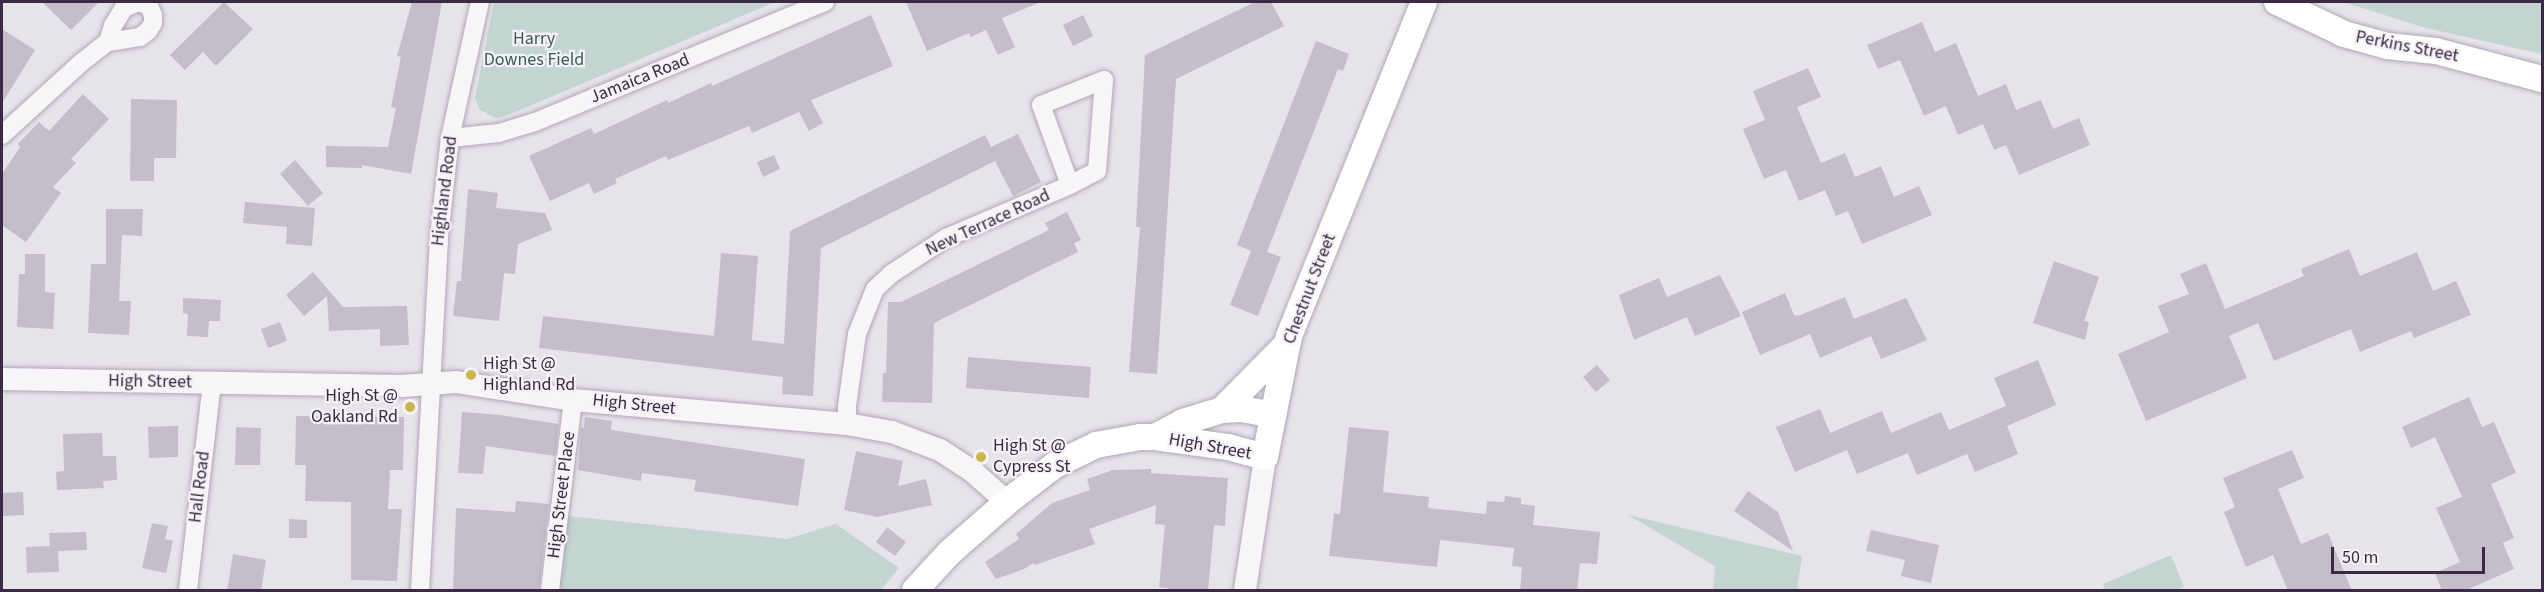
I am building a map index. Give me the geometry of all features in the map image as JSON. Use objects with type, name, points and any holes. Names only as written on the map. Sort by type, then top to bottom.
[{"type":"main road","name":"Chestnut Street","points":[[1265,458],[1287,344],[1424,2]]},
{"type":"main road","name":"Perkins Street","points":[[2277,2],[2355,37],[2387,46],[2436,51],[2542,79]]},
{"type":"main road","points":[[1222,410],[1287,344]]},
{"type":"main road","name":"High Street","points":[[1155,437],[1182,422],[1222,410],[1242,410],[1273,415]]},
{"type":"main road","name":"High Street","points":[[1007,502],[1055,465],[1096,445],[1140,437],[1228,447],[1265,458]]},
{"type":"main road","points":[[915,591],[949,553],[1007,502]]},
{"type":"street","points":[[2,135],[82,62],[108,42],[140,37],[148,31],[153,23],[153,15],[149,6],[140,2],[124,8],[113,26],[108,42]]},
{"type":"street","name":"Highland Road","points":[[420,591],[433,383],[437,253],[450,138],[480,2]]},
{"type":"street","name":"Jamaica Road","points":[[450,138],[499,133],[535,122],[825,2]]},
{"type":"street","name":"New Terrace Road","points":[[847,424],[856,334],[875,289],[891,274],[946,238],[1070,185],[1097,171],[1104,80],[1041,105],[1070,185]]},
{"type":"street","name":"High Street","points":[[2,379],[402,386],[456,382],[573,400],[847,424],[892,432],[940,450],[971,470],[1007,502]]},
{"type":"street","name":"Hall Road","points":[[188,591],[212,384]]},
{"type":"street","name":"High Street Place","points":[[550,591],[573,400]]},
{"type":"street","name":"Chestnut Street","points":[[1245,591],[1265,458]]},
{"type":"green space","name":"Harry Downes Field","points":[[494,2],[775,2],[503,117],[495,118],[480,110],[475,98]]},
{"type":"green space","points":[[2343,2],[2542,2],[2542,54],[2426,28]]},
{"type":"green space","points":[[1628,515],[1802,556],[1797,590],[1713,590],[1715,566]]},
{"type":"green space","points":[[568,516],[787,539],[836,524],[899,568],[881,590],[559,590]]},
{"type":"green space","points":[[2171,555],[2184,587],[2175,590],[2105,590],[2103,584]]},
{"type":"building","points":[[42,2],[99,2],[71,30]]},
{"type":"building","points":[[224,2],[253,29],[216,66],[203,52],[185,70],[170,55]]},
{"type":"building","points":[[412,2],[442,2],[411,174],[362,165],[362,168],[326,167],[326,146],[388,147],[396,108],[391,107],[401,57],[397,56]]},
{"type":"building","points":[[906,2],[1041,2],[1002,18],[1015,47],[998,55],[986,30],[971,37],[969,33],[927,51]]},
{"type":"building","points":[[1255,2],[1271,2],[1284,26],[1176,79],[1157,374],[1129,372],[1140,227],[1136,227],[1145,55]]},
{"type":"building","points":[[871,15],[893,66],[811,100],[823,123],[809,131],[799,112],[752,133],[749,126],[668,160],[666,156],[615,179],[617,183],[594,194],[589,183],[550,201],[529,156],[591,128],[594,134],[667,100],[668,103],[711,83],[712,86]]},
{"type":"building","points":[[1083,15],[1093,36],[1073,46],[1063,25]]},
{"type":"building","points":[[1922,22],[1935,52],[1956,43],[1978,96],[2006,84],[2016,110],[2041,100],[2053,129],[2079,118],[2090,145],[2019,175],[2006,145],[1994,150],[1983,124],[1958,135],[1946,106],[1924,116],[1900,60],[1878,69],[1867,45]]},
{"type":"building","points":[[2,29],[35,50],[2,103]]},
{"type":"building","points":[[1316,41],[1349,54],[1343,71],[1338,69],[1267,252],[1281,257],[1258,316],[1230,305],[1251,251],[1237,245]]},
{"type":"building","points":[[1808,68],[1821,97],[1797,107],[1821,163],[1845,153],[1855,177],[1881,166],[1894,197],[1919,186],[1932,215],[1862,244],[1848,211],[1836,216],[1825,190],[1799,201],[1786,170],[1764,179],[1743,129],[1765,120],[1753,91]]},
{"type":"building","points":[[83,94],[109,119],[71,159],[76,163],[53,187],[61,193],[26,242],[2,225],[2,174],[20,147],[18,144],[39,122],[49,131]]},
{"type":"building","points":[[131,99],[177,100],[176,158],[154,158],[154,181],[130,181]]},
{"type":"building","points":[[1018,134],[1041,182],[1013,196],[995,161],[821,248],[813,396],[782,394],[783,377],[539,348],[543,316],[714,336],[721,253],[758,256],[752,340],[784,344],[790,231],[985,135],[991,147]]},
{"type":"building","points":[[774,155],[780,169],[763,177],[757,162]]},
{"type":"building","points":[[295,160],[323,193],[308,206],[280,174]]},
{"type":"building","points":[[468,189],[498,193],[496,208],[545,213],[552,230],[518,244],[515,274],[504,273],[499,321],[453,316],[457,281],[461,281]]},
{"type":"building","points":[[245,202],[315,208],[312,246],[286,244],[287,227],[243,223]]},
{"type":"building","points":[[106,209],[143,209],[142,236],[122,235],[119,301],[131,301],[129,335],[88,333],[91,264],[106,264]]},
{"type":"building","points":[[1067,212],[1081,240],[1074,243],[1078,252],[934,323],[932,403],[882,402],[883,373],[886,373],[888,302],[901,302],[1049,230],[1045,223]]},
{"type":"building","points":[[2349,249],[2360,276],[2417,252],[2433,291],[2456,281],[2471,315],[2414,338],[2411,331],[2360,352],[2351,329],[2274,361],[2258,323],[2229,336],[2247,378],[2146,421],[2118,354],[2169,332],[2158,306],[2189,294],[2180,274],[2206,263],[2225,309],[2304,276],[2301,269]]},
{"type":"building","points":[[25,254],[45,254],[45,292],[55,293],[53,329],[17,327],[19,274],[25,274]]},
{"type":"building","points":[[2054,261],[2099,277],[2084,321],[2089,322],[2085,340],[2033,323]]},
{"type":"building","points":[[313,272],[343,307],[407,306],[409,345],[380,346],[380,329],[329,331],[327,296],[304,316],[286,295]]},
{"type":"building","points":[[1720,275],[1741,316],[1695,336],[1687,317],[1634,340],[1619,295],[1659,278],[1667,297]]},
{"type":"building","points":[[1785,293],[1794,315],[1798,316],[1845,297],[1854,319],[1906,298],[1927,340],[1881,359],[1871,336],[1820,358],[1810,334],[1760,355],[1742,312]]},
{"type":"building","points":[[183,298],[221,300],[220,321],[209,321],[208,337],[187,336],[188,314],[183,313]]},
{"type":"building","points":[[280,322],[287,341],[268,348],[261,329]]},
{"type":"building","points":[[968,357],[1091,367],[1089,398],[966,388]]},
{"type":"building","points":[[2038,360],[2056,405],[2007,426],[2018,454],[1975,472],[1967,454],[1917,475],[1908,453],[1857,474],[1847,450],[1795,472],[1776,427],[1820,409],[1830,433],[1882,411],[1891,433],[1941,412],[1949,430],[2006,406],[1994,378]]},
{"type":"building","points":[[1597,365],[1610,380],[1596,392],[1583,377]]},
{"type":"building","points":[[2469,397],[2482,427],[2494,422],[2516,473],[2491,484],[2514,538],[2503,543],[2514,569],[2464,591],[2442,591],[2435,573],[2460,562],[2436,508],[2462,497],[2435,437],[2411,448],[2402,427]]},
{"type":"building","points":[[462,412],[559,424],[555,456],[486,446],[483,474],[458,473]]},
{"type":"building","points":[[296,416],[404,417],[403,470],[390,470],[388,509],[402,509],[397,581],[351,580],[351,502],[305,501],[306,465],[295,465]]},
{"type":"building","points":[[585,417],[612,421],[611,430],[805,459],[798,506],[694,491],[696,480],[642,473],[641,481],[578,470],[581,427],[584,428]]},
{"type":"building","points":[[178,426],[178,457],[149,458],[148,427]]},
{"type":"building","points":[[236,427],[261,428],[260,465],[235,465]]},
{"type":"building","points":[[1349,427],[1389,431],[1383,492],[1429,497],[1428,508],[1486,514],[1487,501],[1504,502],[1505,496],[1521,498],[1521,504],[1535,506],[1533,525],[1600,532],[1597,564],[1580,563],[1577,591],[1520,591],[1522,567],[1512,566],[1514,548],[1440,540],[1437,567],[1329,556],[1334,513],[1340,514]]},
{"type":"building","points":[[102,433],[103,456],[116,456],[117,480],[103,481],[104,488],[57,490],[56,472],[64,471],[63,434]]},
{"type":"building","points":[[2292,450],[2304,478],[2278,489],[2301,544],[2328,533],[2352,591],[2288,591],[2273,555],[2246,567],[2224,512],[2235,507],[2223,478]]},
{"type":"building","points":[[856,451],[903,461],[898,486],[926,479],[932,505],[877,517],[844,510]]},
{"type":"building","points":[[1151,469],[1151,473],[1228,478],[1225,526],[1214,525],[1208,591],[1167,591],[1168,588],[1159,587],[1165,525],[1155,524],[1156,505],[1089,529],[1095,544],[1035,565],[1033,563],[1024,569],[996,579],[985,562],[1019,539],[1016,534],[1052,503],[1090,490],[1087,479],[1113,470]]},
{"type":"building","points":[[1748,491],[1778,512],[1793,551],[1734,511]]},
{"type":"building","points":[[23,492],[24,515],[2,516],[2,493]]},
{"type":"building","points":[[516,501],[549,504],[539,591],[453,591],[456,508],[515,512]]},
{"type":"building","points":[[289,519],[307,520],[307,538],[289,538]]},
{"type":"building","points":[[152,523],[168,526],[165,539],[173,541],[166,573],[142,568]]},
{"type":"building","points":[[887,527],[906,542],[895,556],[876,542]]},
{"type":"building","points":[[1871,530],[1939,545],[1931,583],[1901,576],[1905,560],[1866,551]]},
{"type":"building","points":[[86,532],[87,550],[58,551],[59,572],[27,573],[26,547],[50,546],[49,533]]},
{"type":"building","points":[[233,554],[266,560],[261,591],[227,591]]},
{"type":"place","name":"High St @ Highland Rd","points":[[471,375]]},
{"type":"place","name":"High St @ Oakland Rd","points":[[410,407]]},
{"type":"place","name":"High St @ Cypress St","points":[[981,457]]}]
